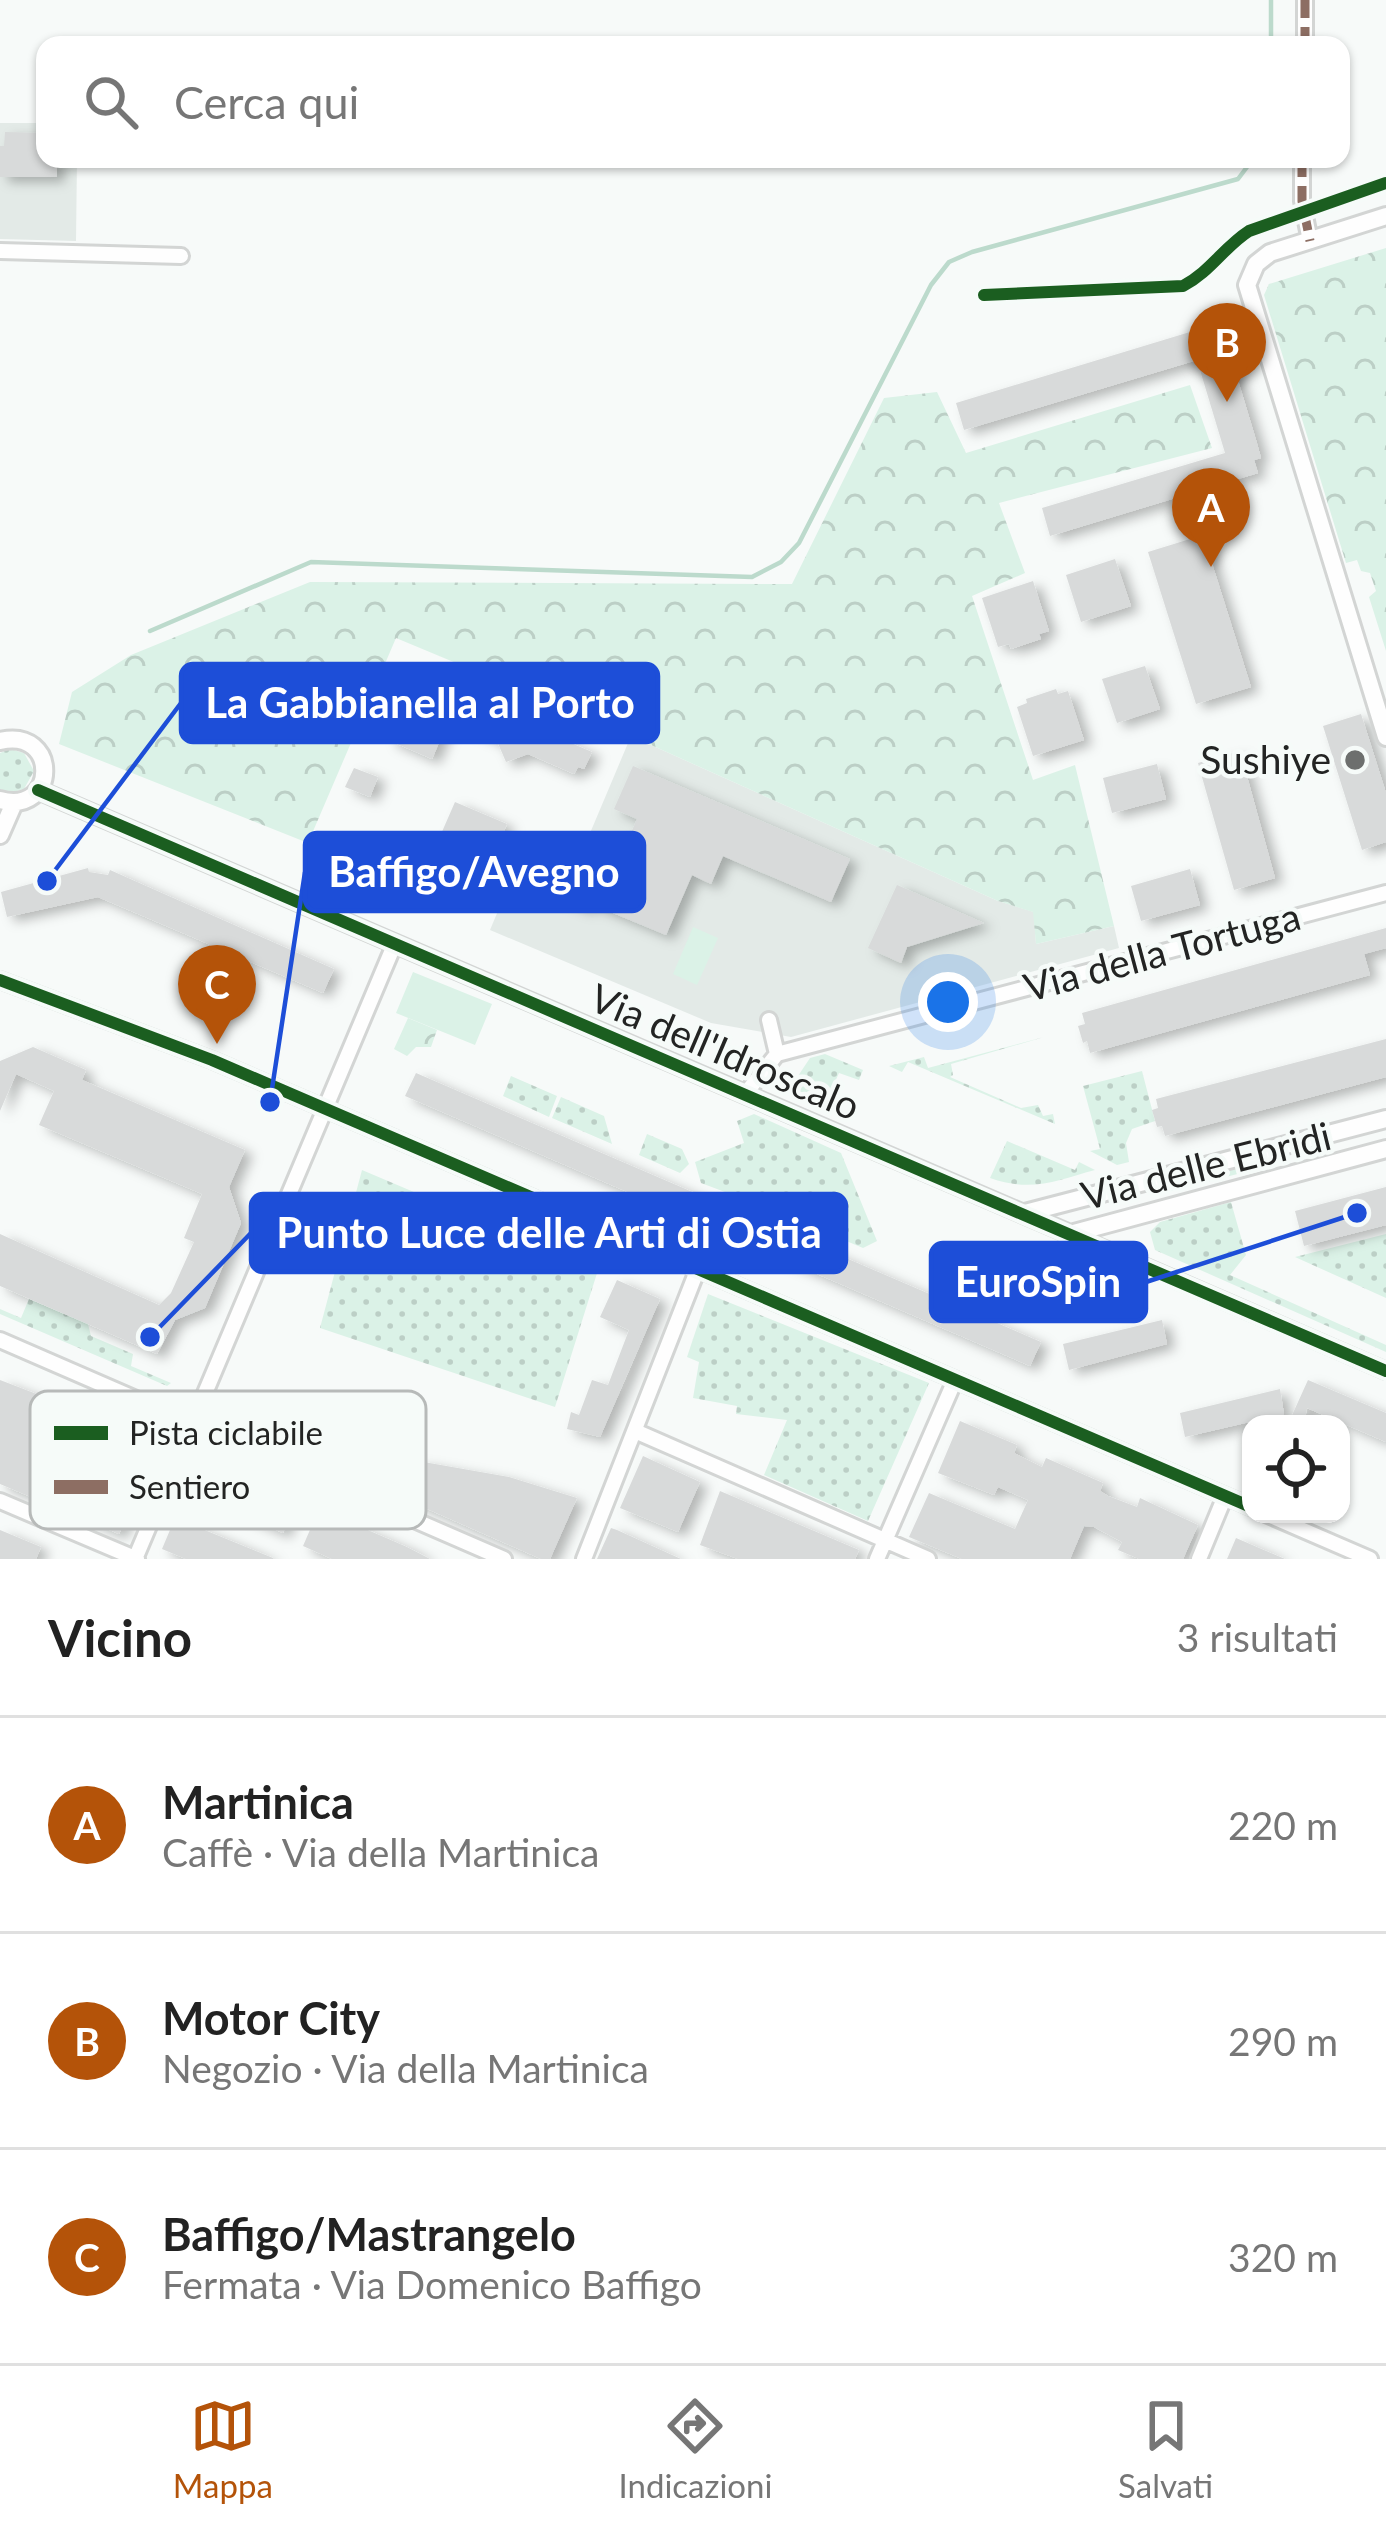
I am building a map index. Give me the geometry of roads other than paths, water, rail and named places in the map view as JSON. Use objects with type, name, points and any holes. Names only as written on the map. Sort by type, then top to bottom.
[{"type":"street","points":[[1304,36],[1305,0]]},
{"type":"street","points":[[1302,168],[1310,241]]},
{"type":"street","points":[[1386,217],[1264,256],[1250,274],[1248,291],[1386,737]]},
{"type":"street","points":[[0,251],[181,256]]},
{"type":"street","points":[[0,741],[18,739],[37,749],[45,771],[38,790],[28,799],[7,802],[0,835]]},
{"type":"street","name":"Via dell'Idroscalo","points":[[38,790],[1386,1370]]},
{"type":"street","name":"Via della Tortuga","points":[[777,1054],[1386,893]]},
{"type":"street","points":[[207,1391],[395,943]]},
{"type":"street","points":[[0,980],[324,1108],[1242,1504]]},
{"type":"street","points":[[0,994],[16,986]]},
{"type":"street","points":[[746,1093],[777,1054],[769,1020]]},
{"type":"street","name":"Via delle Ebridi","points":[[1025,1213],[1386,1119]]},
{"type":"street","points":[[1305,1140],[1313,1169]]},
{"type":"street","name":"Via delle Ebridi","points":[[1070,1234],[1386,1149]]},
{"type":"street","points":[[1144,1182],[1153,1212]]},
{"type":"street","points":[[584,1559],[697,1271]]},
{"type":"street","points":[[0,1340],[119,1391]]},
{"type":"street","points":[[877,1559],[955,1380]]},
{"type":"street","points":[[635,1431],[928,1559]]},
{"type":"street","points":[[1199,1559],[1225,1496]]},
{"type":"street","points":[[0,1501],[30,1514]]},
{"type":"street","points":[[1287,1523],[1370,1559]]},
{"type":"street","points":[[426,1525],[504,1559]]},
{"type":"street","points":[[66,1529],[136,1559],[149,1529]]},
{"type":"waterway","points":[[1271,0],[1271,36]]},
{"type":"waterway","points":[[150,631],[311,562],[752,577],[781,562],[799,543],[931,285],[949,262],[1238,179],[1246,168]]},
{"type":"place","name":"Motor City","points":[[1227,402]]},
{"type":"place","name":"Martinica","points":[[1211,567]]},
{"type":"place","name":"Sushiye","points":[[1355,760]]},
{"type":"place","name":"La Gabbianella al Porto","points":[[47,881]]},
{"type":"place","name":"Baffigo/Mastrangelo","points":[[217,1044]]},
{"type":"place","name":"Baffigo/Avegno","points":[[270,1102]]},
{"type":"place","name":"EuroSpin","points":[[1357,1213]]},
{"type":"place","name":"Punto Luce delle Arti di Ostia","points":[[150,1337]]}]
